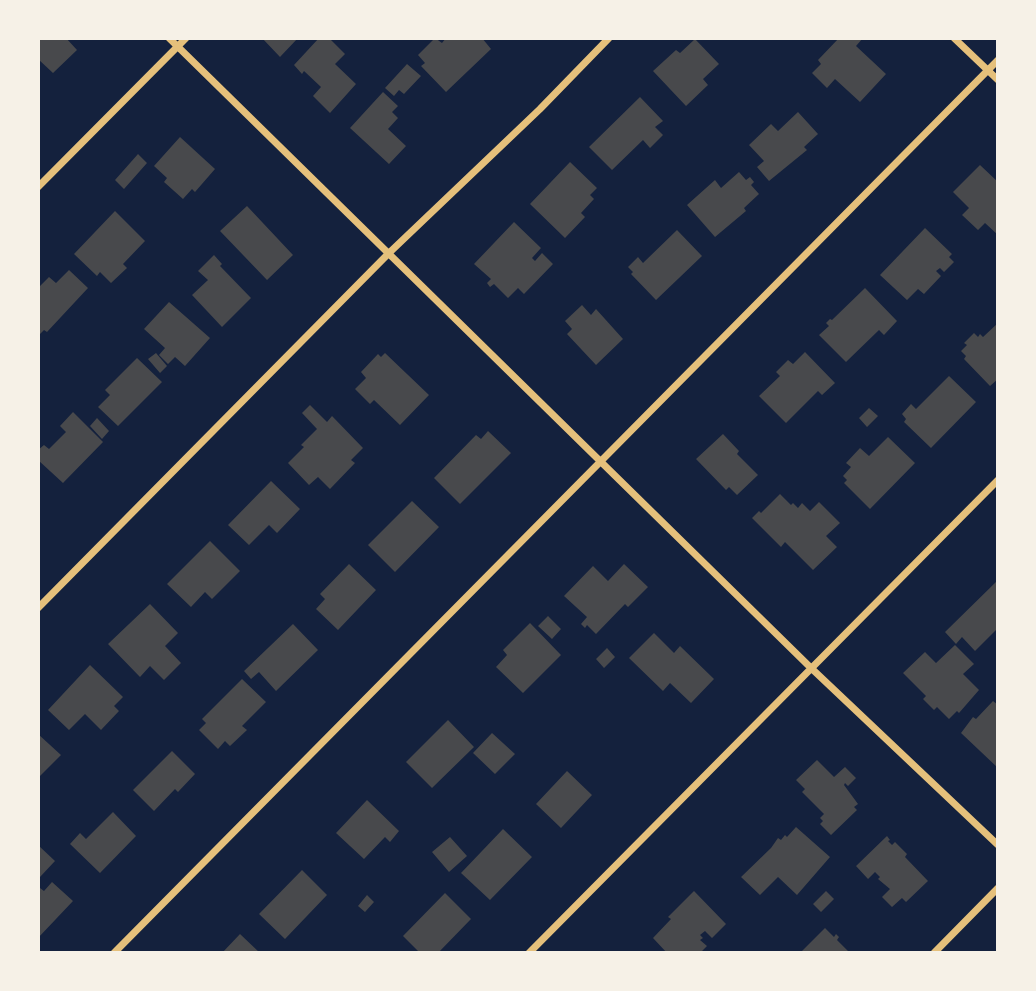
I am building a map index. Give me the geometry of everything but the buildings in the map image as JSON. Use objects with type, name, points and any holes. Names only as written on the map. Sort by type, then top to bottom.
[{"type":"street","points":[[169,38],[810,667],[998,845]]},
{"type":"street","points":[[38,187],[186,38]]},
{"type":"street","points":[[38,608],[389,253],[540,109],[608,38]]},
{"type":"street","points":[[954,38],[998,80]]},
{"type":"street","points":[[114,953],[998,60]]},
{"type":"street","points":[[529,953],[998,480]]},
{"type":"street","points":[[934,953],[998,888]]}]
